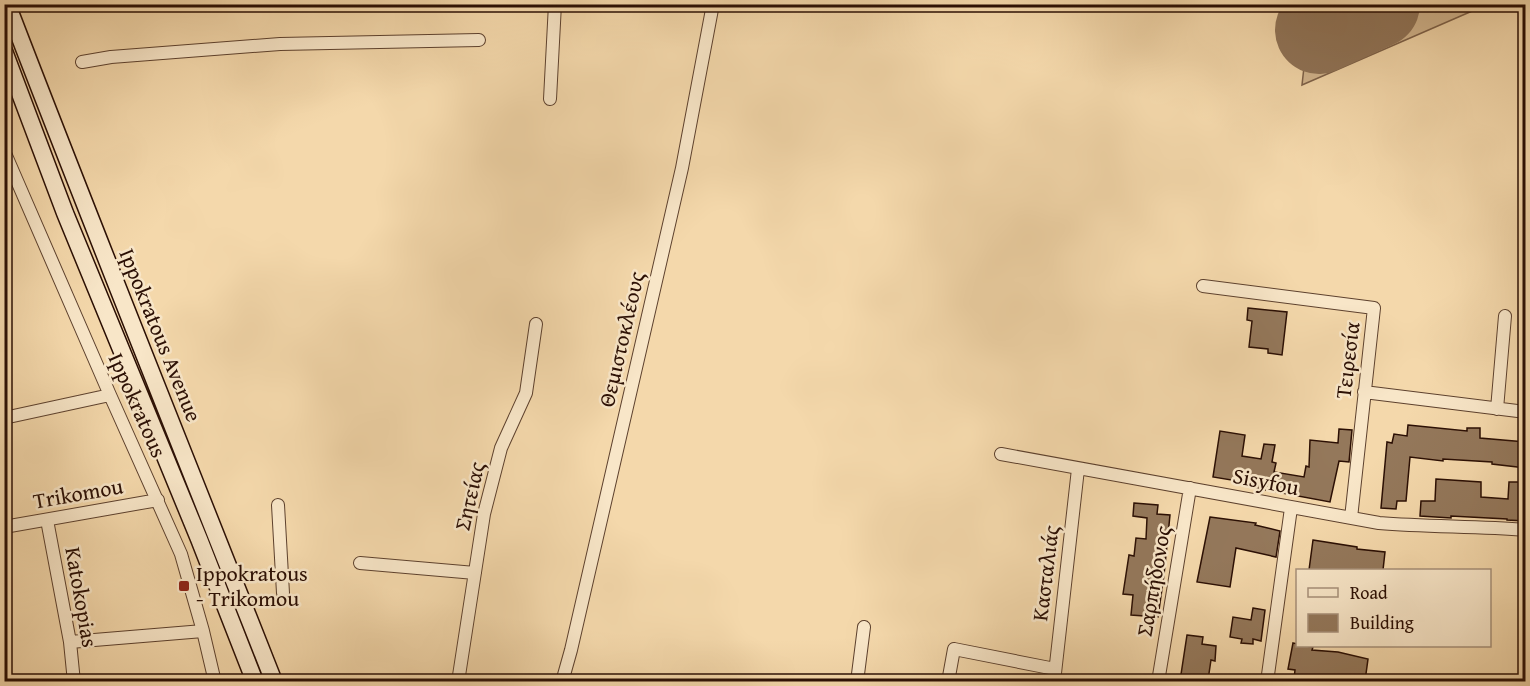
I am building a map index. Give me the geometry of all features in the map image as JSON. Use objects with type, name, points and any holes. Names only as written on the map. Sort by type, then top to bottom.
[{"type":"main road","name":"Ippokratous Avenue","points":[[7,4],[274,681]]},
{"type":"main road","name":"Ippokratous Avenue","points":[[4,51],[65,213],[195,528],[255,681]]},
{"type":"street","points":[[550,99],[555,4]]},
{"type":"street","name":"Θεμιστοκλέους","points":[[562,681],[682,168],[713,4]]},
{"type":"street","points":[[82,62],[111,57],[280,44],[479,40]]},
{"type":"street","name":"Ippokratous","points":[[4,151],[181,554],[215,681]]},
{"type":"street","name":"Τειρεσία","points":[[1203,286],[1374,308],[1351,518]]},
{"type":"street","points":[[1497,409],[1505,316]]},
{"type":"street","name":"Σητείας","points":[[458,681],[484,514],[501,448],[526,393],[536,324]]},
{"type":"street","points":[[1364,392],[1526,412]]},
{"type":"street","points":[[4,418],[110,395]]},
{"type":"street","name":"Sisyfou","points":[[1001,454],[1379,523],[1526,530]]},
{"type":"street","name":"Κασταλιάς","points":[[1054,675],[1078,469]]},
{"type":"street","name":"Σαρπήδονος","points":[[1158,681],[1190,488]]},
{"type":"street","name":"Trikomou","points":[[4,527],[158,500]]},
{"type":"street","points":[[278,505],[283,593]]},
{"type":"street","points":[[1267,681],[1291,508]]},
{"type":"street","name":"Katokopias","points":[[47,520],[70,642],[74,681]]},
{"type":"street","points":[[360,563],[475,573]]},
{"type":"street","points":[[857,681],[864,627]]},
{"type":"street","points":[[70,642],[203,631]]},
{"type":"street","points":[[948,681],[954,650],[1054,675]]},
{"type":"shaded area","points":[[1428,5],[1486,5],[1302,85],[1305,58]]},
{"type":"building","points":[[1248,308],[1287,312],[1282,355],[1268,353],[1268,349],[1249,347],[1252,321],[1247,320]]},
{"type":"building","points":[[1408,425],[1467,431],[1467,428],[1480,428],[1480,438],[1526,442],[1526,468],[1492,464],[1492,462],[1443,459],[1443,461],[1410,457],[1406,501],[1397,501],[1396,509],[1381,508],[1387,442],[1392,443],[1394,434],[1407,436]]},
{"type":"building","points":[[1339,429],[1352,430],[1349,462],[1339,461],[1330,502],[1255,488],[1256,484],[1213,477],[1220,431],[1245,435],[1242,456],[1261,459],[1264,444],[1275,445],[1272,462],[1276,463],[1274,472],[1304,477],[1306,466],[1309,467],[1310,440],[1338,443]]},
{"type":"building","points":[[1436,479],[1481,482],[1481,497],[1508,499],[1509,482],[1526,482],[1526,521],[1420,516],[1421,501],[1435,501]]},
{"type":"building","points":[[1134,503],[1158,505],[1157,514],[1170,515],[1158,617],[1131,615],[1133,595],[1123,594],[1129,555],[1134,556],[1136,538],[1146,539],[1147,518],[1133,516]]},
{"type":"building","points":[[1210,517],[1256,523],[1255,525],[1280,531],[1276,557],[1236,548],[1230,587],[1197,582]]},
{"type":"building","points":[[1313,540],[1385,552],[1383,569],[1309,569]]},
{"type":"building","points":[[1253,608],[1265,610],[1261,641],[1253,639],[1253,644],[1241,643],[1242,639],[1230,637],[1233,617],[1251,620]]},
{"type":"building","points":[[1187,635],[1203,637],[1202,644],[1216,646],[1215,661],[1211,660],[1208,680],[1180,681]]},
{"type":"building","points":[[1293,643],[1296,644],[1296,647],[1313,647],[1312,650],[1338,652],[1368,659],[1365,681],[1304,681],[1294,679],[1295,670],[1288,669]]},
{"type":"runway","points":[[1319,30],[1376,4]]},
{"type":"place","name":"Ippokratous - Trikomou","points":[[184,586]]}]
